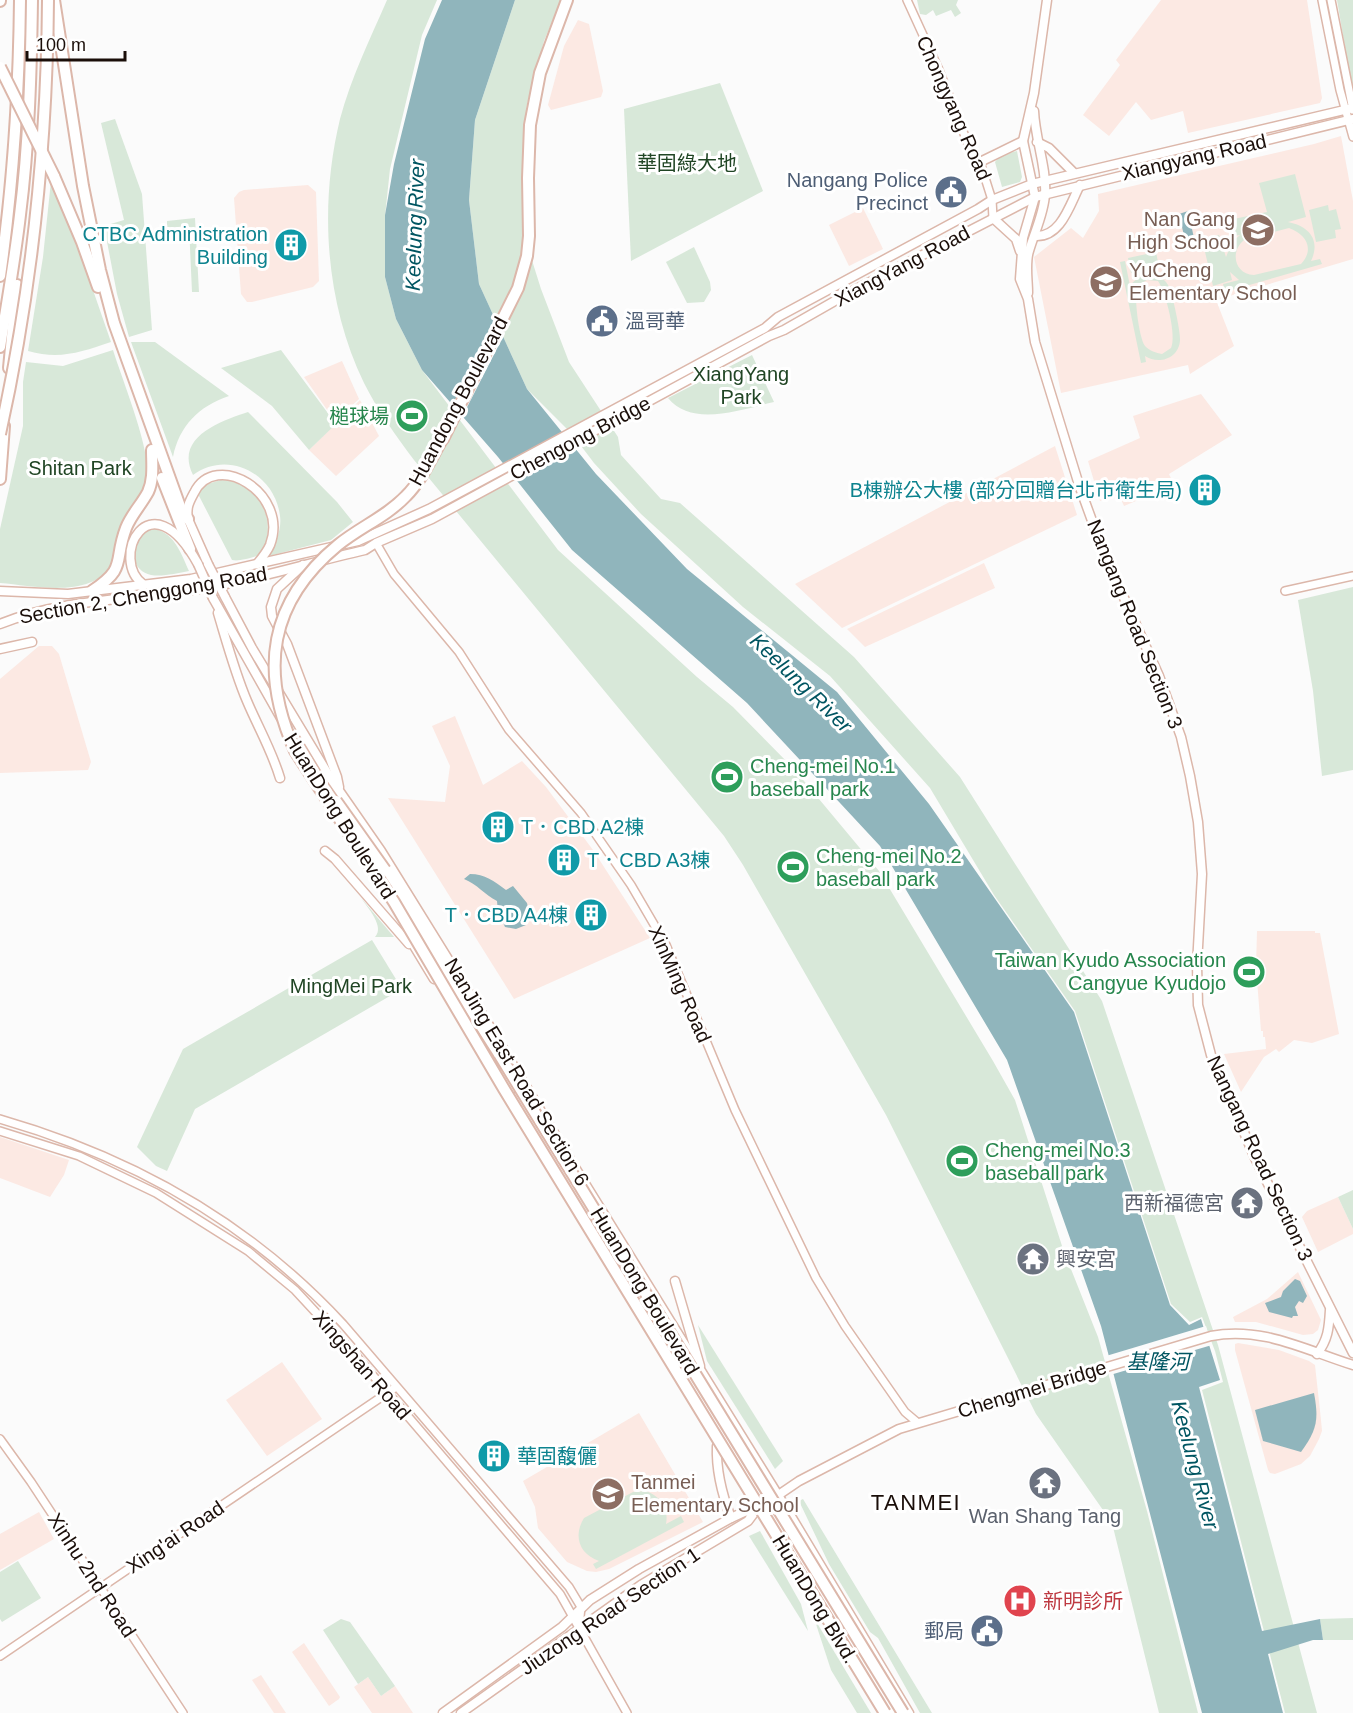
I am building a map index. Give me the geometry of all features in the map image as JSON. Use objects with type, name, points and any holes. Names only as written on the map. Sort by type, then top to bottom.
[{"type":"highway","points":[[0,276],[18,74],[20,0]]},
{"type":"highway","points":[[0,347],[15,258],[21,204],[31,73],[32,0]]},
{"type":"highway","points":[[0,434],[27,292],[36,226],[42,166],[48,0]]},
{"type":"highway","points":[[54,0],[83,186],[114,322],[162,461],[182,512],[188,519]]},
{"type":"highway","name":"HuanDong Boulevard","points":[[567,0],[540,73],[530,125],[529,236],[527,256],[518,288],[443,439],[418,482],[403,500],[342,542],[310,572],[289,609],[280,638],[278,692],[282,711],[292,736],[385,870],[903,1713]]},
{"type":"highway","name":"HuanDong Boulevard","points":[[489,1064],[394,902],[295,751],[283,724],[276,698],[275,649],[280,625],[289,602],[305,576],[341,543],[391,509],[417,484],[478,369],[518,287],[529,236],[527,178],[530,127],[540,74],[567,0]]},
{"type":"highway","points":[[0,67],[54,176],[95,276],[152,450],[190,549]]},
{"type":"highway","points":[[0,479],[17,285],[15,258]]},
{"type":"highway","points":[[92,591],[106,582],[118,566],[125,530],[149,490],[153,473],[152,450]]},
{"type":"highway","points":[[499,1054],[512,1087],[645,1304],[761,1506],[895,1713]]},
{"type":"highway","points":[[489,1064],[512,1087]]},
{"type":"highway","name":"HuanDong Blvd.","points":[[489,1064],[883,1713]]},
{"type":"highway","points":[[667,1343],[672,1371]]},
{"type":"highway","points":[[852,1631],[862,1659],[895,1713]]},
{"type":"highway","points":[[887,1676],[895,1713]]},
{"type":"main road","points":[[1028,299],[1020,279],[1023,238],[1035,197],[1023,141],[1034,93],[1047,0]]},
{"type":"main road","points":[[1028,299],[1028,253],[1035,236],[1045,195],[1045,181],[1035,131],[1034,93]]},
{"type":"main road","name":"Xiangyang Road","points":[[1045,181],[1351,109]]},
{"type":"main road","name":"Xiangyang Road","points":[[1035,197],[1351,119]]},
{"type":"main road","points":[[980,162],[1023,141]]},
{"type":"main road","points":[[1037,142],[1048,148],[1074,173]]},
{"type":"main road","points":[[1032,184],[1045,181]]},
{"type":"main road","name":"XiangYang Road","points":[[767,332],[778,317],[992,200],[1032,184]]},
{"type":"main road","points":[[1035,236],[1043,237],[1057,228],[1080,185]]},
{"type":"main road","name":"XiangYang Road","points":[[767,332],[784,330],[847,294],[1035,197]]},
{"type":"main road","points":[[993,218],[1016,239],[1022,254]]},
{"type":"main road","name":"Nangang Road Section 3","points":[[1028,299],[1035,342],[1079,485],[1103,551],[1159,676],[1184,747],[1197,814],[1202,874],[1197,965],[1198,1005],[1211,1055],[1255,1158],[1353,1353]]},
{"type":"main road","name":"Chengong Bridge","points":[[388,532],[432,519],[767,332]]},
{"type":"main road","name":"NanJing East Road Section 6","points":[[257,565],[270,545],[273,527],[270,509],[259,492],[244,480],[228,476],[206,479],[196,488],[187,505],[188,519],[208,564],[260,663],[339,790],[381,850],[778,1495],[909,1713]]},
{"type":"main road","points":[[144,585],[136,578],[130,560],[132,544],[142,528],[153,524],[166,526],[190,549],[198,564],[213,598],[234,668],[275,760],[280,778]]},
{"type":"main road","name":"Section 2, Chenggong Road","points":[[0,624],[50,609],[194,590],[364,550],[388,532]]},
{"type":"main road","name":"Section 2, Chenggong Road","points":[[0,591],[56,594],[191,579],[350,544],[388,532]]},
{"type":"main road","points":[[304,564],[273,596],[272,616],[287,644],[337,777],[339,790]]},
{"type":"main road","name":"NanJing East Road Section 6","points":[[213,598],[261,686],[342,817],[416,951],[717,1446],[761,1506],[883,1713]]},
{"type":"main road","points":[[0,649],[32,642]]},
{"type":"main road","points":[[325,851],[335,858],[363,894],[416,951]]},
{"type":"main road","points":[[551,1174],[571,1161]]},
{"type":"main road","points":[[675,1281],[701,1370]]},
{"type":"main road","points":[[1317,1354],[1326,1343],[1330,1307]]},
{"type":"main road","name":"Chengmei Bridge","points":[[778,1495],[799,1481],[899,1429],[1199,1339],[1228,1333],[1273,1337],[1353,1365]]},
{"type":"main road","points":[[717,1446],[726,1506],[731,1518]]},
{"type":"main road","name":"Jiuzong Road Section 1","points":[[443,1713],[562,1627],[581,1607],[639,1569],[778,1495]]},
{"type":"main road","name":"Jiuzong Road Section 1","points":[[461,1713],[641,1585],[748,1521],[761,1506]]},
{"type":"street","name":"Chongyang Road","points":[[906,0],[939,70],[968,144],[980,162],[992,200],[993,218]]},
{"type":"street","points":[[1322,0],[1340,90],[1351,109]]},
{"type":"street","points":[[1331,0],[1351,109],[1353,137]]},
{"type":"street","name":"XinMing Road","points":[[376,543],[394,574],[459,652],[509,730],[581,813],[631,885],[666,945],[732,1103],[816,1278],[845,1326],[899,1404],[918,1424]]},
{"type":"street","points":[[1286,591],[1353,576]]},
{"type":"street","name":"Xingshan Road","points":[[0,1119],[36,1129],[119,1161],[162,1183],[222,1220],[283,1265],[314,1293],[396,1387],[569,1587],[581,1607]]},
{"type":"street","name":"Xingshan Road","points":[[0,1131],[79,1156],[156,1192],[221,1233],[295,1290],[358,1358],[560,1594],[627,1713]]},
{"type":"street","name":"Xing'ai Road","points":[[0,1656],[396,1387]]},
{"type":"street","name":"Xinhu 2nd Road","points":[[0,1439],[183,1713]]},
{"type":"street","points":[[579,1629],[581,1607]]},
{"type":"shaded area","points":[[1161,0],[1307,0],[1322,98],[1320,103],[1188,133],[1183,111],[1151,120],[1136,102],[1109,136],[1083,115],[1120,65],[1116,60]]},
{"type":"shaded area","points":[[578,20],[589,24],[603,91],[601,97],[551,110],[548,105],[564,46]]},
{"type":"shaded area","points":[[1341,136],[1353,201],[1353,259],[1216,300],[1234,346],[1190,374],[1188,365],[1061,393],[1034,257],[1071,228],[1083,238],[1099,211],[1098,194]]},
{"type":"shaded area","points":[[308,185],[316,192],[319,281],[313,287],[247,302],[241,294],[234,198],[244,190]]},
{"type":"shaded area","points":[[863,208],[883,249],[849,266],[829,225]]},
{"type":"shaded area","points":[[342,361],[359,399],[335,421],[304,377]]},
{"type":"shaded area","points":[[1201,394],[1232,435],[1169,474],[1174,485],[1124,506],[1119,495],[1100,501],[1088,461],[1140,438],[1133,416]]},
{"type":"shaded area","points":[[360,400],[379,436],[336,476],[309,450]]},
{"type":"shaded area","points":[[1055,446],[1077,515],[842,628],[795,584]]},
{"type":"shaded area","points":[[984,563],[995,588],[865,647],[847,629]]},
{"type":"shaded area","points":[[39,646],[52,646],[59,654],[91,762],[88,770],[0,773],[0,679]]},
{"type":"shaded area","points":[[455,716],[483,785],[522,761],[546,787],[593,850],[650,938],[514,999],[388,798],[445,802],[450,766],[432,726]]},
{"type":"shaded area","points":[[1257,931],[1315,931],[1315,933],[1320,933],[1339,1034],[1312,1043],[1294,1040],[1279,1052],[1276,1049],[1264,1057],[1241,1092],[1224,1054],[1266,1049],[1265,1037],[1261,1031],[1256,967]]},
{"type":"shaded area","points":[[0,1137],[69,1160],[64,1175],[50,1197],[0,1178]]},
{"type":"shaded area","points":[[1338,1197],[1353,1229],[1353,1234],[1318,1252],[1302,1217],[1307,1211]]},
{"type":"shaded area","points":[[1298,1272],[1321,1320],[1318,1330],[1313,1334],[1303,1335],[1256,1322],[1235,1322],[1233,1317],[1267,1299]]},
{"type":"shaded area","points":[[1235,1344],[1279,1350],[1315,1365],[1322,1431],[1310,1456],[1301,1464],[1275,1474],[1268,1470],[1235,1350]]},
{"type":"shaded area","points":[[282,1362],[322,1419],[267,1456],[226,1400]]},
{"type":"shaded area","name":"Tanmei Elementary School","points":[[639,1413],[703,1522],[609,1569],[596,1572],[587,1571],[567,1562],[538,1528],[535,1507],[523,1481]]},
{"type":"shaded area","points":[[39,1512],[54,1539],[0,1570],[0,1534]]},
{"type":"shaded area","points":[[304,1643],[340,1697],[329,1706],[292,1652]]},
{"type":"shaded area","points":[[261,1675],[286,1713],[274,1713],[252,1680]]},
{"type":"shaded area","points":[[368,1677],[381,1696],[395,1686],[413,1713],[372,1713],[354,1687]]},
{"type":"green space","points":[[387,0],[437,0],[422,35],[390,169],[385,216],[385,277],[396,319],[422,370],[558,550],[733,707],[794,769],[879,871],[993,1061],[1015,1100],[1063,1249],[1098,1337],[1147,1511],[1198,1713],[1159,1713],[1112,1523],[1036,1414],[886,1115],[743,865],[724,836],[414,460],[381,413],[364,383],[341,320],[334,287],[328,219],[329,186],[333,152],[344,104]]},
{"type":"green space","points":[[515,0],[561,0],[544,41],[527,104],[523,139],[523,194],[530,254],[569,362],[618,437],[621,455],[661,499],[680,503],[854,657],[960,777],[1102,1001],[1218,1345],[1317,1713],[1285,1713],[1202,1390],[1223,1382],[1215,1351],[1202,1317],[1190,1322],[1171,1304],[1075,1011],[994,895],[930,788],[830,676],[743,607],[641,514],[594,463],[572,434],[527,389],[479,284],[469,200],[475,120]]},
{"type":"green space","points":[[917,0],[958,0],[956,5],[961,13],[955,17],[951,10],[936,16],[933,10],[926,15],[920,14]]},
{"type":"green space","points":[[1337,0],[1353,0],[1353,95]]},
{"type":"green space","name":"華固綠大地","points":[[720,83],[763,191],[631,261],[624,109]]},
{"type":"green space","points":[[115,119],[142,194],[152,330],[129,337],[117,294],[104,226],[124,220],[101,123]]},
{"type":"green space","points":[[1017,151],[1022,177],[1020,182],[1002,187],[995,162],[1001,155]]},
{"type":"green space","points":[[1295,174],[1306,217],[1288,222],[1302,227],[1311,235],[1315,247],[1311,261],[1320,259],[1322,264],[1225,292],[1223,284],[1239,280],[1230,272],[1232,280],[1213,286],[1202,239],[1219,235],[1226,257],[1232,242],[1240,235],[1233,236],[1229,220],[1267,212],[1259,183]],"holes":[[[1289,228],[1304,238],[1308,248],[1301,264],[1254,275],[1247,274],[1238,266],[1237,250],[1244,240]]]},
{"type":"green space","points":[[51,181],[77,244],[111,342],[80,352],[60,355],[28,351],[43,257]]},
{"type":"green space","points":[[1328,205],[1329,211],[1336,209],[1341,229],[1335,230],[1336,238],[1316,242],[1309,210]]},
{"type":"green space","points":[[195,218],[199,292],[192,292],[189,226],[167,228],[167,221]]},
{"type":"green space","points":[[694,247],[710,282],[711,290],[704,302],[687,303],[666,262]]},
{"type":"green space","points":[[1156,252],[1159,267],[1131,273],[1128,258]]},
{"type":"green space","points":[[1125,261],[1130,286],[1146,275],[1158,275],[1168,285],[1176,312],[1180,340],[1179,347],[1172,356],[1156,360],[1145,356],[1146,362],[1141,363],[1120,262]],"holes":[[[1147,280],[1158,281],[1167,304],[1173,334],[1171,348],[1162,354],[1153,352],[1145,346],[1136,306],[1138,285]]]},
{"type":"green space","name":"Shitan Park","points":[[131,342],[155,342],[229,396],[208,405],[192,419],[180,436],[173,457]]},
{"type":"green space","name":"Shitan Park","points":[[113,350],[140,431],[147,462],[145,485],[138,507],[115,561],[105,573],[79,586],[47,588],[0,583],[0,529],[23,426],[23,382],[26,362],[63,366]]},
{"type":"green space","points":[[281,350],[336,424],[309,450],[272,406],[221,368]]},
{"type":"green space","name":"XiangYang Park","points":[[752,355],[774,402],[733,412],[704,414],[678,407],[668,398]]},
{"type":"green space","name":"Shitan Park","points":[[248,412],[337,502],[353,522],[331,540],[269,556],[279,532],[280,516],[276,501],[260,478],[235,465],[207,468],[193,475],[189,462],[190,450],[195,441],[214,426]]},
{"type":"green space","points":[[221,480],[232,482],[251,491],[263,507],[268,527],[267,540],[259,555],[232,560],[197,492],[207,484]]},
{"type":"green space","points":[[150,528],[165,533],[171,538],[189,571],[170,575],[151,575],[140,569],[134,560],[134,548],[140,536]]},
{"type":"green space","points":[[1353,587],[1353,770],[1322,776],[1313,691],[1298,600]]},
{"type":"green space","points":[[361,898],[394,937],[375,937],[378,933],[377,923]]},
{"type":"green space","name":"MingMei Park","points":[[372,940],[402,989],[195,1109],[167,1171],[156,1166],[137,1147],[183,1049]]},
{"type":"green space","points":[[1353,1190],[1353,1229],[1338,1197]]},
{"type":"green space","points":[[698,1325],[783,1461],[775,1469],[707,1361]]},
{"type":"green space","points":[[646,1491],[656,1496],[663,1504],[667,1518],[666,1524],[681,1516],[684,1522],[596,1569],[593,1564],[599,1561],[587,1554],[580,1544],[579,1531],[584,1518],[633,1492]]},
{"type":"green space","points":[[803,1499],[932,1713],[920,1713],[878,1638],[870,1632],[829,1564],[799,1501]]},
{"type":"green space","points":[[760,1531],[801,1604],[808,1631],[749,1536]]},
{"type":"green space","points":[[18,1561],[41,1598],[2,1622],[0,1619],[0,1572]]},
{"type":"green space","points":[[814,1618],[871,1713],[857,1713],[831,1670]]},
{"type":"green space","points":[[1353,1618],[1353,1640],[1323,1640],[1320,1619]]},
{"type":"green space","points":[[341,1619],[350,1622],[395,1686],[381,1696],[368,1677],[358,1684],[323,1630]]},
{"type":"water","name":"基隆河","points":[[442,0],[515,0],[475,120],[469,200],[479,284],[527,389],[596,474],[687,569],[837,692],[929,804],[1074,1012],[1170,1305],[1189,1325],[1201,1319],[1220,1380],[1199,1387],[1262,1631],[1320,1619],[1323,1640],[1313,1640],[1268,1654],[1283,1713],[1202,1713],[1101,1326],[1007,1060],[880,846],[747,703],[572,550],[498,457],[422,370],[396,319],[385,277],[385,215],[394,164],[425,39]]},
{"type":"water","points":[[1188,211],[1194,238],[1185,240],[1179,214]]},
{"type":"water","points":[[470,874],[485,877],[506,890],[513,886],[527,903],[530,916],[527,918],[526,925],[516,929],[505,927],[498,912],[497,901],[464,879]]},
{"type":"water","points":[[1295,1279],[1300,1281],[1307,1296],[1303,1303],[1299,1301],[1295,1307],[1298,1316],[1292,1318],[1269,1312],[1265,1303],[1281,1297],[1283,1291]]},
{"type":"water","points":[[1314,1393],[1315,1424],[1301,1452],[1263,1441],[1255,1410]]},
{"type":"pier","points":[[498,317],[505,333],[461,419],[451,408]]},
{"type":"pier","points":[[1206,1326],[1212,1345],[1110,1375],[1106,1356]]},
{"type":"place","name":"Nangang Police Precinct","points":[[951,192]]},
{"type":"place","name":"Nan Gang High School","points":[[1258,230]]},
{"type":"place","name":"CTBC Administration Building","points":[[291,245]]},
{"type":"place","name":"YuCheng Elementary School","points":[[1106,282]]},
{"type":"place","name":"溫哥華","points":[[602,321]]},
{"type":"place","name":"槌球場","points":[[412,416]]},
{"type":"place","name":"B棟辦公大樓 (部分回贈台北市衛生局)","points":[[1205,490]]},
{"type":"place","name":"Cheng-mei No.1 baseball park","points":[[727,777]]},
{"type":"place","name":"T．CBD A2棟","points":[[498,827]]},
{"type":"place","name":"T．CBD A3棟","points":[[564,860]]},
{"type":"place","name":"Cheng-mei No.2 baseball park","points":[[793,867]]},
{"type":"place","name":"T．CBD A4棟","points":[[591,915]]},
{"type":"place","name":"Taiwan Kyudo Association Cangyue Kyudojo","points":[[1249,972]]},
{"type":"place","name":"Cheng-mei No.3 baseball park","points":[[962,1161]]},
{"type":"place","name":"西新福德宮","points":[[1247,1203]]},
{"type":"place","name":"興安宮","points":[[1033,1259]]},
{"type":"place","name":"華固馥儷","points":[[494,1456]]},
{"type":"place","name":"Wan Shang Tang","points":[[1045,1483]]},
{"type":"place","name":"Tanmei Elementary School","points":[[608,1494]]},
{"type":"place","name":"新明診所","points":[[1020,1601]]},
{"type":"place","name":"郵局","points":[[987,1631]]},
{"type":"district","name":"TANMEI","points":[[916,1502]]},
{"type":"water label","name":"Keelung River","points":[[415,225]]},
{"type":"water label","name":"Keelung River","points":[[801,683]]},
{"type":"water label","name":"Keelung River","points":[[1195,1465]]}]
